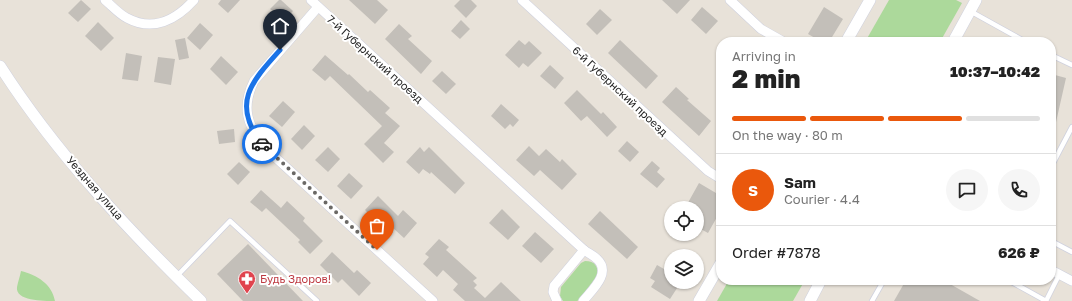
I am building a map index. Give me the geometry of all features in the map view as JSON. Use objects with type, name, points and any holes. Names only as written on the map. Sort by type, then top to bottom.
[{"type":"street","points":[[105,0],[126,18],[135,22],[155,24],[174,18],[182,13],[194,0]]},
{"type":"street","points":[[311,0],[318,7]]},
{"type":"street","name":"6-й Губернский проезд","points":[[522,0],[708,171],[716,176]]},
{"type":"street","points":[[730,0],[761,29],[775,37]]},
{"type":"street","points":[[849,37],[870,0]]},
{"type":"street","points":[[956,37],[976,0]]},
{"type":"street","name":"7-й Губернский проезд","points":[[433,301],[265,148],[252,128],[247,109],[250,90],[254,81],[318,7],[584,250],[597,259],[601,264],[603,271],[602,277],[583,301]]},
{"type":"street","name":"Уездная улица","points":[[0,66],[21,99],[83,176],[154,255],[201,301]]},
{"type":"street","points":[[557,301],[553,292],[554,286],[584,250]]},
{"type":"street","points":[[699,301],[716,271]]},
{"type":"street","points":[[1056,274],[1072,282]]},
{"type":"street","points":[[810,301],[818,285]]},
{"type":"lane","points":[[970,11],[1017,37]]},
{"type":"lane","points":[[1056,57],[1072,65]]},
{"type":"lane","points":[[1056,157],[1072,127]]},
{"type":"lane","points":[[176,277],[230,221],[317,301]]},
{"type":"lane","points":[[1056,244],[1072,252]]},
{"type":"lane","points":[[872,301],[881,285]]},
{"type":"lane","points":[[1017,285],[1046,301],[1051,285]]},
{"type":"green space","points":[[889,0],[956,0],[962,3],[943,37],[868,37]]},
{"type":"green space","points":[[585,261],[596,265],[597,276],[579,300],[563,301],[560,296],[561,287],[581,263]]},
{"type":"green space","points":[[21,271],[33,275],[43,281],[51,290],[55,301],[25,298],[20,295],[17,287]]},
{"type":"green space","points":[[726,285],[802,285],[793,301],[717,301]]},
{"type":"building","points":[[81,0],[91,9],[78,22],[68,13]]},
{"type":"building","points":[[221,0],[240,0],[228,13],[218,4]]},
{"type":"building","points":[[279,0],[281,0],[293,11],[284,21],[270,9]]},
{"type":"building","points":[[349,0],[377,0],[388,10],[375,24]]},
{"type":"building","points":[[460,0],[471,0],[477,6],[466,18],[454,6]]},
{"type":"building","points":[[662,0],[690,0],[677,14]]},
{"type":"building","points":[[702,7],[718,21],[706,34],[691,20]]},
{"type":"building","points":[[824,7],[843,19],[832,37],[813,37],[808,34]]},
{"type":"building","points":[[600,9],[612,20],[597,35],[586,24]]},
{"type":"building","points":[[461,20],[470,29],[460,39],[451,31]]},
{"type":"building","points":[[98,22],[114,38],[101,51],[85,36]]},
{"type":"building","points":[[200,23],[213,35],[200,50],[187,38]]},
{"type":"building","points":[[399,24],[412,36],[408,39],[432,61],[421,74],[385,39]]},
{"type":"building","points":[[185,38],[189,58],[179,60],[175,40]]},
{"type":"building","points":[[519,40],[525,45],[529,41],[542,53],[528,67],[523,63],[519,68],[505,55]]},
{"type":"building","points":[[620,40],[658,76],[646,89],[608,53]]},
{"type":"building","points":[[126,53],[142,56],[138,81],[122,79]]},
{"type":"building","points":[[325,55],[348,75],[349,74],[368,92],[370,90],[390,108],[385,113],[400,126],[384,143],[394,152],[383,163],[364,144],[382,126],[330,76],[325,81],[312,70]]},
{"type":"building","points":[[221,56],[238,72],[226,85],[210,69]]},
{"type":"building","points":[[158,57],[175,59],[171,85],[154,82]]},
{"type":"building","points":[[550,65],[564,78],[555,89],[540,76]]},
{"type":"building","points":[[442,71],[456,84],[446,94],[432,81]]},
{"type":"building","points":[[1056,75],[1066,78],[1056,122]]},
{"type":"building","points":[[676,87],[689,99],[687,100],[711,121],[699,136],[662,102]]},
{"type":"building","points":[[577,90],[601,114],[603,112],[617,127],[607,137],[587,116],[581,121],[564,103]]},
{"type":"building","points":[[283,101],[295,112],[282,127],[269,116]]},
{"type":"building","points":[[501,104],[519,120],[513,127],[510,124],[505,129],[491,116]]},
{"type":"building","points":[[304,125],[315,136],[302,150],[291,139]]},
{"type":"building","points":[[234,129],[235,142],[219,144],[217,131]]},
{"type":"building","points":[[627,141],[639,152],[630,162],[618,151]]},
{"type":"building","points":[[529,146],[539,156],[546,149],[560,162],[562,159],[577,174],[562,190],[540,170],[534,176],[516,160]]},
{"type":"building","points":[[328,147],[340,159],[328,172],[315,160]]},
{"type":"building","points":[[420,147],[424,152],[429,147],[465,183],[455,194],[431,172],[430,174],[423,169],[419,174],[406,162]]},
{"type":"building","points":[[652,161],[660,168],[657,172],[665,179],[657,188],[640,174]]},
{"type":"building","points":[[239,162],[250,172],[238,185],[227,174]]},
{"type":"building","points":[[349,173],[363,186],[351,199],[337,186]]},
{"type":"building","points":[[699,183],[716,193],[716,219],[708,233],[704,231],[704,201],[689,201]]},
{"type":"building","points":[[261,190],[281,208],[287,201],[305,218],[303,221],[323,241],[310,254],[298,242],[300,240],[266,208],[262,212],[250,202]]},
{"type":"building","points":[[378,196],[398,216],[403,210],[417,223],[404,238],[382,218],[378,223],[365,210]]},
{"type":"building","points":[[502,209],[520,227],[508,240],[489,223]]},
{"type":"building","points":[[600,211],[638,247],[627,259],[588,224]]},
{"type":"building","points":[[535,232],[554,249],[541,263],[522,246]]},
{"type":"building","points":[[439,239],[449,247],[446,250],[477,278],[473,281],[477,285],[474,288],[485,298],[501,282],[521,301],[465,301],[453,290],[458,284],[443,270],[437,277],[423,264],[429,257],[425,254]]},
{"type":"building","points":[[248,244],[303,301],[243,301],[217,274]]},
{"type":"building","points":[[332,252],[354,273],[357,270],[371,283],[359,296],[342,279],[338,283],[320,265]]},
{"type":"building","points":[[657,265],[664,269],[664,289],[676,289],[670,299],[651,287],[655,281],[650,278]]},
{"type":"building","points":[[903,285],[952,285],[980,301],[894,301]]},
{"type":"way so far","points":[[262,144],[377,250]]},
{"type":"place","name":"Будь Здоров!","points":[[247,294]]},
{"type":"route","points":[[262,144],[256,137],[248,119],[247,99],[254,81],[280,50]]}]
